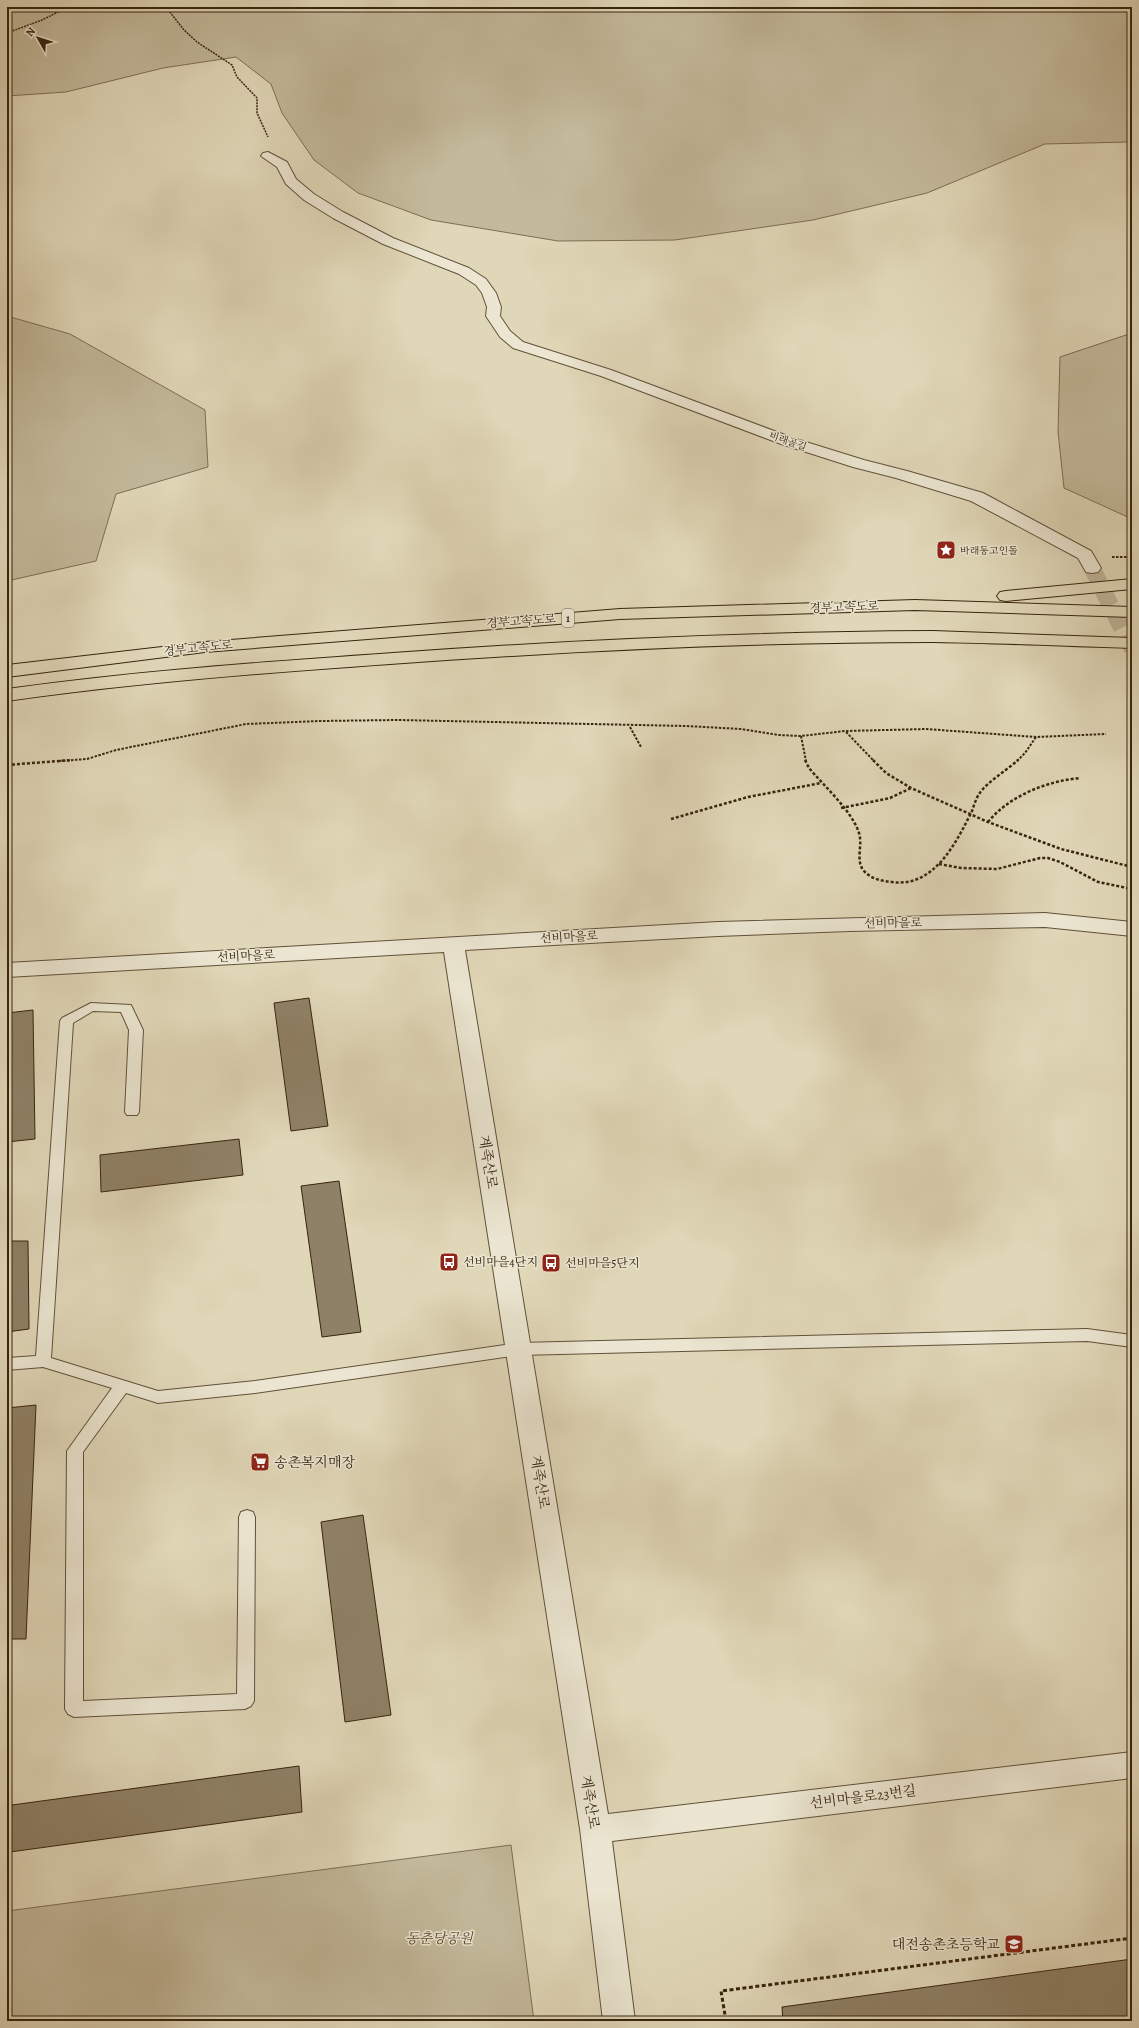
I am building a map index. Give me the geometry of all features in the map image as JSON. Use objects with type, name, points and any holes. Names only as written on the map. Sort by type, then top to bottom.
[{"type":"highway","points":[[915,605],[1132,584]]},
{"type":"highway","name":"경부고속도로","points":[[7,671],[205,647],[402,630],[620,614],[915,605],[1132,612]]},
{"type":"highway","points":[[909,637],[1132,648]]},
{"type":"highway","points":[[7,695],[47,689],[247,669],[453,654],[638,644],[909,637],[1132,643]]},
{"type":"street","name":"비래골길","points":[[268,156],[282,165],[291,181],[309,197],[388,241],[464,271],[481,282],[489,293],[494,307],[493,316],[505,334],[518,345],[606,373],[788,442],[859,464],[901,474],[977,497],[1085,555],[1092,568]]},
{"type":"street","name":"선비마을로","points":[[7,970],[453,943],[718,929],[850,924],[1045,920],[1132,929]]},
{"type":"street","name":"계족산로","points":[[453,943],[595,1829],[619,2021]]},
{"type":"street","name":"선비마을로23번길","points":[[595,1829],[1132,1765]]},
{"type":"lane","points":[[43,1361],[67,1021],[91,1007],[126,1008],[136,1030],[132,1112]]},
{"type":"lane","points":[[7,1364],[43,1361],[158,1397],[255,1387],[519,1349],[1087,1335],[1132,1341]]},
{"type":"lane","points":[[122,1386],[75,1451],[74,1709],[245,1701],[247,1517]]},
{"type":"path","points":[[7,33],[42,20],[68,7]]},
{"type":"path","points":[[166,7],[184,30],[197,42],[232,65],[238,77],[256,98],[257,113],[268,135],[268,156]]},
{"type":"path","points":[[7,765],[87,759],[116,750],[199,732],[246,724],[320,721],[396,720],[741,729],[779,735],[801,736],[845,731],[926,729],[1036,737],[1106,734]]},
{"type":"path","points":[[630,726],[641,747]]},
{"type":"path","points":[[845,731],[886,773],[911,788],[988,822],[1061,849],[1132,867]]},
{"type":"path","points":[[801,736],[801,746],[804,759],[859,833],[858,857],[861,868],[868,875],[888,882],[902,883],[914,881],[928,875],[939,864],[961,832],[980,794],[990,782],[1026,753],[1036,737]]},
{"type":"path","points":[[988,822],[997,811],[1015,800],[1063,780],[1080,778]]},
{"type":"path","points":[[671,819],[748,798],[821,783]]},
{"type":"path","points":[[841,808],[890,798],[911,788]]},
{"type":"path","points":[[939,864],[967,869],[997,869],[1040,858],[1048,858],[1060,862],[1098,882],[1132,889]]},
{"type":"path","points":[[726,2021],[721,1991],[1132,1938]]},
{"type":"green space","points":[[7,7],[1132,7],[1132,145],[1128,142],[1045,144],[927,193],[813,220],[675,240],[558,241],[431,220],[358,193],[314,160],[282,113],[271,84],[236,57],[163,68],[66,92],[7,96]]},
{"type":"green space","points":[[7,316],[70,334],[205,410],[208,467],[116,494],[96,561],[7,581]]},
{"type":"green space","points":[[1132,333],[1132,519],[1064,488],[1058,432],[1060,357]]},
{"type":"green space","name":"동춘당공원","points":[[511,1845],[534,2021],[7,2021],[7,1911]]},
{"type":"building","points":[[309,998],[328,1126],[291,1131],[274,1003]]},
{"type":"building","points":[[33,1010],[35,1139],[7,1142],[7,1013]]},
{"type":"building","points":[[239,1139],[243,1175],[101,1192],[100,1155]]},
{"type":"building","points":[[339,1181],[361,1332],[322,1337],[301,1186]]},
{"type":"building","points":[[7,1241],[28,1241],[29,1329],[7,1332]]},
{"type":"building","points":[[36,1405],[26,1639],[7,1639],[7,1408]]},
{"type":"building","points":[[363,1515],[391,1715],[345,1722],[321,1522]]},
{"type":"building","points":[[299,1766],[302,1812],[10,1852],[12,1805]]},
{"type":"building","points":[[1132,1959],[1132,2021],[783,2021],[782,2007]]},
{"type":"tunnel","points":[[1092,568],[1132,649]]},
{"type":"place","name":"바래동고인돌","points":[[946,550]]},
{"type":"place","name":"선비마을4단지","points":[[449,1262]]},
{"type":"place","name":"선비마을5단지","points":[[551,1263]]},
{"type":"place","name":"송촌복지매장","points":[[260,1462]]},
{"type":"place","name":"대전송촌초등학교","points":[[1014,1944]]}]
